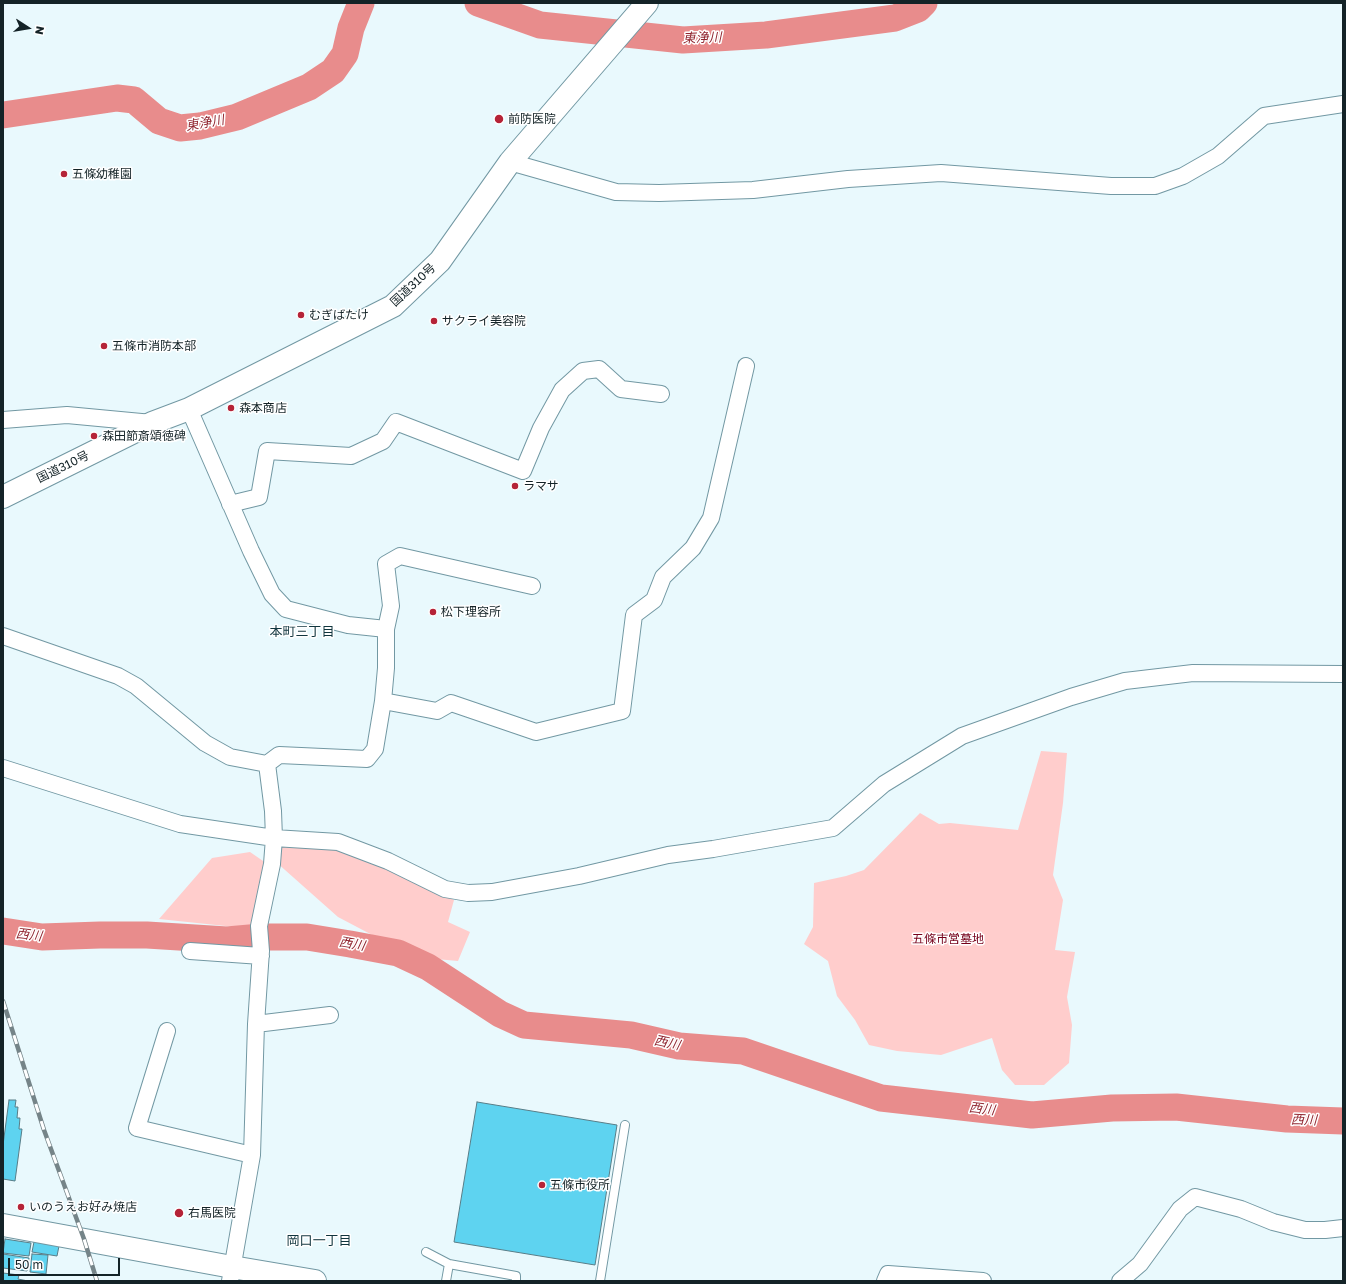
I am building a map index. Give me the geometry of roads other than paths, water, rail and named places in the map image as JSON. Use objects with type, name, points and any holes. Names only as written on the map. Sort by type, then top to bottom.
[{"type":"main road","name":"国道310号","points":[[3,497],[152,422],[189,409],[393,306],[440,261],[510,162],[641,10]]},
{"type":"main road","points":[[3,1225],[231,1274],[315,1281]]},
{"type":"street","points":[[510,162],[616,192],[659,193],[753,190],[848,179],[941,173],[1111,186],[1155,186],[1183,176],[1218,156],[1264,116],[1343,104]]},
{"type":"street","points":[[383,701],[437,711],[451,703],[536,732],[622,711],[634,615],[654,600],[663,577],[693,548],[711,518],[746,366]]},
{"type":"street","points":[[230,504],[259,497],[267,451],[351,456],[383,441],[396,422],[524,471],[541,428],[562,390],[583,371],[599,369],[621,389],[661,394]]},
{"type":"street","points":[[189,409],[250,551],[272,594],[286,609],[348,625],[386,629]]},
{"type":"street","points":[[3,420],[66,415],[152,422]]},
{"type":"street","points":[[3,636],[118,676],[136,686],[205,743],[230,757],[267,764],[279,755],[367,759],[375,749],[383,701],[386,668],[386,629],[391,606],[386,564],[400,556],[532,586]]},
{"type":"street","points":[[3,768],[180,824],[274,838],[338,842],[388,861],[445,889],[468,893],[492,892],[579,876],[668,855],[713,849],[834,828],[884,784],[962,736],[1071,697],[1125,681],[1193,673],[1343,674]]},
{"type":"street","points":[[231,1274],[252,1155],[256,1024],[261,954],[259,926],[272,864],[274,838],[273,811],[267,764]]},
{"type":"street","points":[[190,951],[261,954]]},
{"type":"street","points":[[256,1024],[330,1015]]},
{"type":"street","points":[[167,1031],[136,1128],[252,1155]]},
{"type":"street","points":[[1120,1281],[1140,1264],[1180,1209],[1195,1197],[1241,1210],[1273,1222],[1305,1230],[1343,1228]]},
{"type":"street","points":[[885,1281],[888,1274],[983,1281]]},
{"type":"lane","points":[[600,1281],[625,1125]]},
{"type":"lane","points":[[426,1252],[448,1264],[516,1276],[516,1281]]},
{"type":"lane","points":[[446,1281],[448,1264]]},
{"type":"waterway","name":"東浄川","points":[[3,115],[117,98],[134,100],[159,121],[180,128],[200,126],[237,117],[309,87],[333,71],[345,54],[351,28],[361,3]]},
{"type":"waterway","name":"東浄川","points":[[478,3],[540,25],[683,40],[766,35],[895,18],[918,9],[924,3]]},
{"type":"waterway","name":"西川","points":[[3,931],[42,937],[147,935],[227,940],[261,937],[307,937],[398,953],[428,967],[500,1014],[524,1025],[631,1035],[679,1046],[743,1051],[881,1098],[1032,1115],[1112,1108],[1176,1107],[1287,1119],[1343,1121]]},
{"type":"railway","points":[[3,1001],[44,1130],[84,1239],[97,1281]]},
{"type":"place","name":"前防医院","points":[[499,119]]},
{"type":"place","name":"五條幼稚園","points":[[64,174]]},
{"type":"place","name":"むぎばたけ","points":[[301,315]]},
{"type":"place","name":"サクライ美容院","points":[[434,321]]},
{"type":"place","name":"五條市消防本部","points":[[104,346]]},
{"type":"place","name":"森本商店","points":[[231,408]]},
{"type":"place","name":"森田節斎頌徳碑","points":[[94,436]]},
{"type":"place","name":"ラマサ","points":[[515,486]]},
{"type":"place","name":"松下理容所","points":[[433,612]]},
{"type":"place","name":"五條市役所","points":[[542,1185]]},
{"type":"place","name":"いのうえお好み焼店","points":[[21,1207]]},
{"type":"place","name":"右馬医院","points":[[179,1213]]},
{"type":"district","name":"本町三丁目","points":[[302,632]]},
{"type":"district","name":"岡口一丁目","points":[[319,1241]]},
{"type":"park label","name":"五條市営墓地","points":[[948,939]]}]
